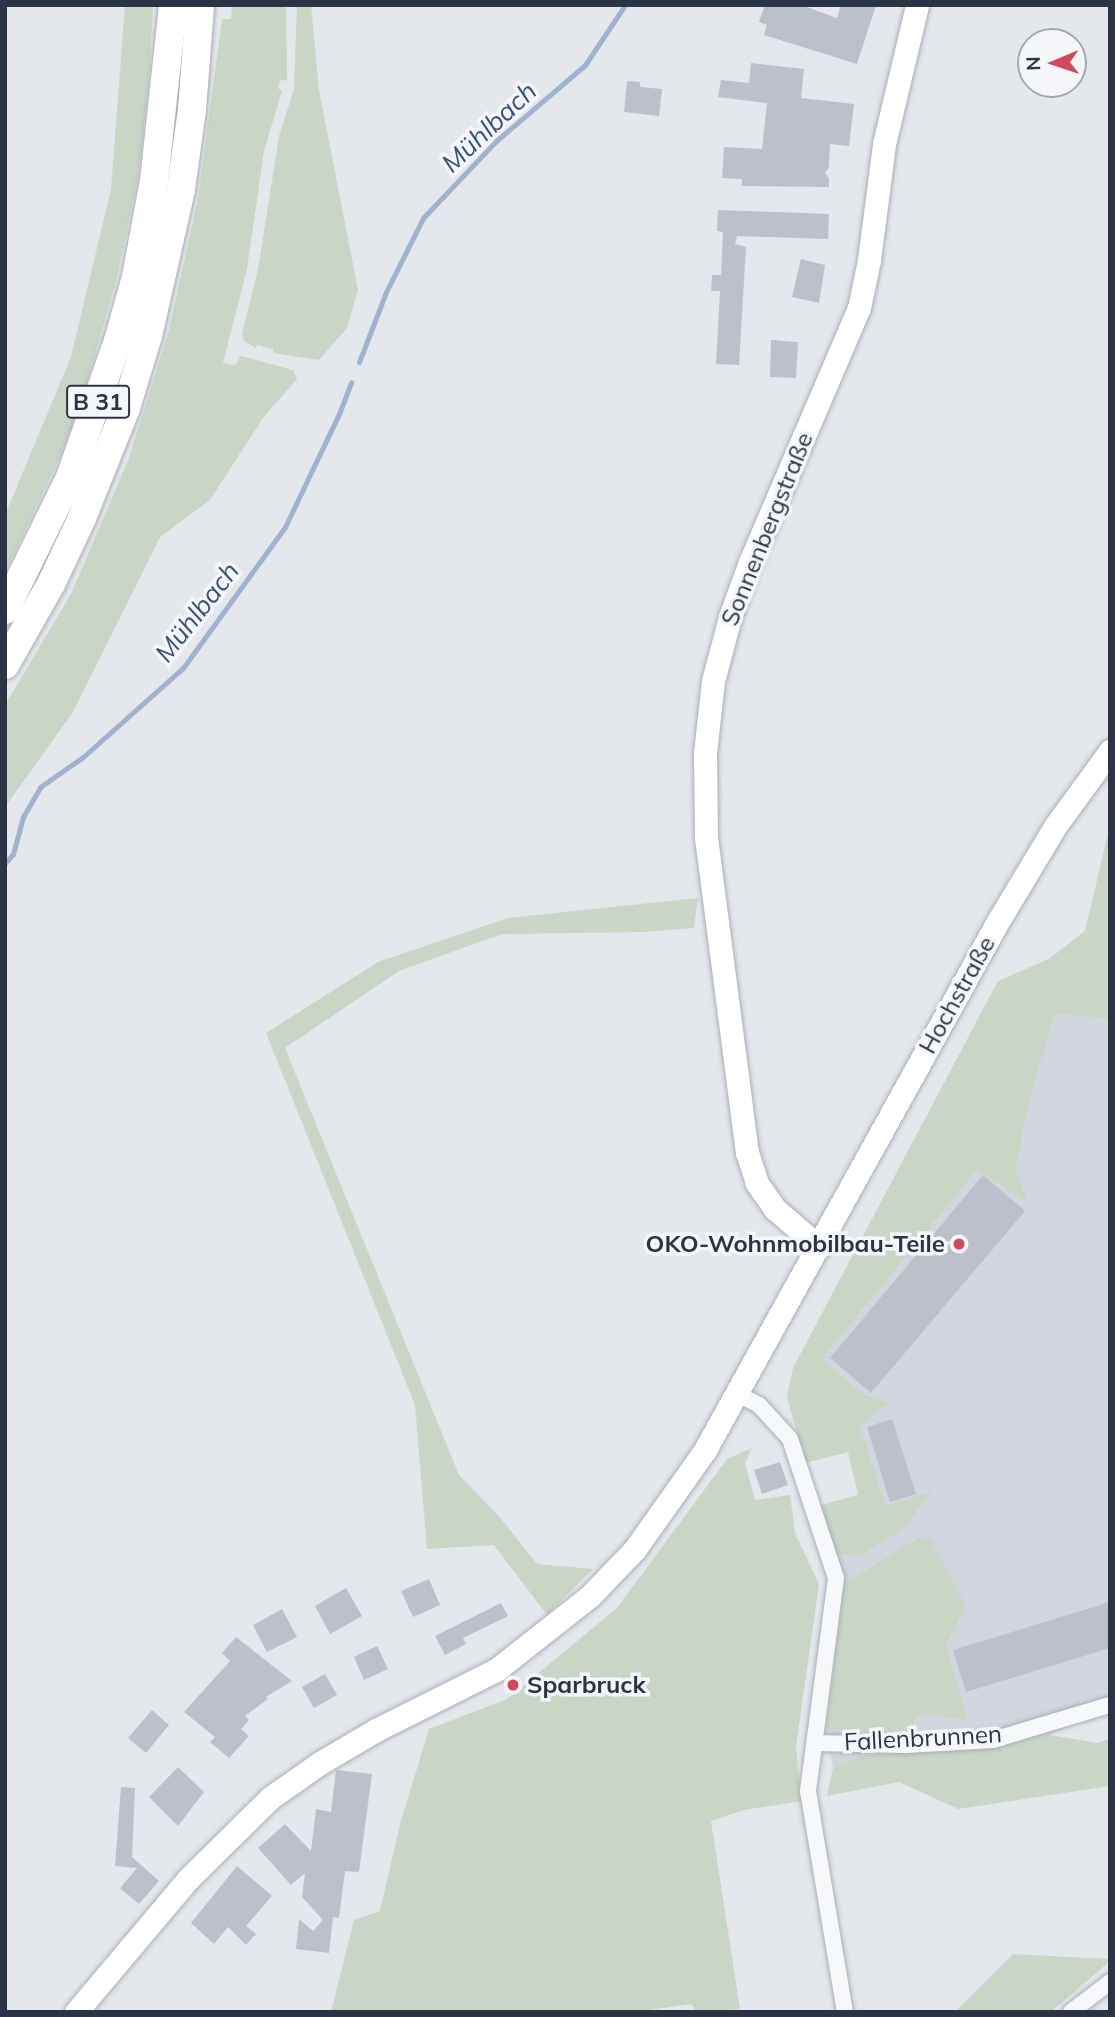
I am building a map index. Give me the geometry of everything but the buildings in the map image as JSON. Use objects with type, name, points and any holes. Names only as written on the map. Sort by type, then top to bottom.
[{"type":"highway","name":"B 31","points":[[5,610],[71,475],[122,328],[136,277],[154,181],[173,5]]},
{"type":"highway","name":"B 31","points":[[5,665],[51,584],[82,519],[126,408],[148,336],[181,188],[192,110],[200,5]]},
{"type":"main road","name":"Sonnenbergstraße","points":[[819,1247],[775,1209],[757,1183],[747,1153],[706,837],[705,753],[713,681],[730,617],[750,562],[859,308],[869,260],[884,144],[917,5]]},
{"type":"main road","name":"Hochstraße","points":[[819,1247],[997,923],[1056,825],[1110,751]]},
{"type":"main road","points":[[76,2012],[188,1879],[270,1798],[320,1763],[376,1730],[496,1671],[590,1596],[635,1549],[665,1511],[738,1394],[819,1247]]},
{"type":"street","name":"Fallenbrunnen","points":[[738,1394],[759,1405],[790,1439],[836,1578],[808,1790],[845,2012]]},
{"type":"street","name":"Fallenbrunnen","points":[[815,1742],[906,1745],[993,1740],[1110,1705]]},
{"type":"street","points":[[1071,2012],[1110,1982]]},
{"type":"shaded area","points":[[1055,1014],[1110,1019],[1110,1709],[1049,1735],[984,1749],[863,1755],[833,1768],[826,1729],[896,1736],[922,1715],[946,1646],[966,1606],[915,1540],[844,1583],[836,1555],[860,1556],[903,1529],[932,1492],[886,1506],[860,1425],[891,1403],[865,1395],[822,1359],[977,1170],[1028,1202],[1015,1170],[1032,1091]]},
{"type":"green space","points":[[125,5],[153,5],[149,82],[138,177],[117,278],[81,403],[58,461],[5,572],[5,515],[71,357],[111,189]]},
{"type":"green space","points":[[232,5],[286,5],[287,78],[286,81],[281,79],[278,88],[282,91],[264,151],[247,269],[223,363],[235,365],[241,356],[293,370],[297,379],[263,418],[210,500],[160,537],[73,712],[5,807],[5,705],[71,594],[129,458],[169,330],[198,199],[222,19],[231,19]]},
{"type":"green space","points":[[297,5],[311,5],[319,90],[358,290],[347,328],[319,360],[274,353],[273,349],[257,345],[256,348],[244,341],[242,334],[258,270],[279,136],[294,89]]},
{"type":"green space","points":[[1110,825],[1110,1019],[1055,1014],[1032,1091],[1015,1170],[1029,1203],[977,1170],[822,1359],[865,1395],[891,1403],[860,1425],[886,1506],[933,1491],[903,1529],[860,1556],[836,1555],[821,1505],[858,1495],[848,1452],[805,1463],[787,1397],[793,1368],[998,981],[1049,959],[1085,931]]},
{"type":"green space","points":[[698,898],[694,928],[642,932],[502,934],[399,971],[285,1048],[459,1475],[498,1515],[537,1564],[593,1569],[547,1615],[494,1545],[427,1549],[415,1405],[266,1033],[378,962],[508,918]]},
{"type":"green space","points":[[752,1448],[745,1463],[755,1500],[790,1495],[795,1533],[819,1584],[796,1747],[801,1801],[744,1810],[711,1821],[740,2009],[697,2012],[691,2004],[635,2012],[331,2012],[354,1920],[380,1911],[400,1824],[429,1729],[507,1699],[617,1608],[727,1459]]},
{"type":"green space","points":[[929,1536],[966,1606],[946,1646],[967,1719],[922,1715],[896,1736],[826,1729],[844,1583],[915,1540]]},
{"type":"green space","points":[[1049,1735],[1098,1743],[1110,1738],[1110,1786],[958,1809],[899,1782],[827,1796],[833,1768],[862,1755],[984,1749]]},
{"type":"green space","points":[[1013,1954],[1110,1961],[1051,2012],[955,2012]]},
{"type":"waterway","name":"Mühlbach","points":[[359,362],[386,292],[423,218],[496,141],[585,65],[625,5]]},
{"type":"waterway","name":"Mühlbach","points":[[5,863],[13,854],[23,817],[40,787],[83,757],[183,668],[285,527],[339,414],[351,382]]},
{"type":"place","name":"OKO-Wohnmobilbau-Teile","points":[[959,1244]]},
{"type":"place","name":"Sparbruck","points":[[513,1685]]}]
